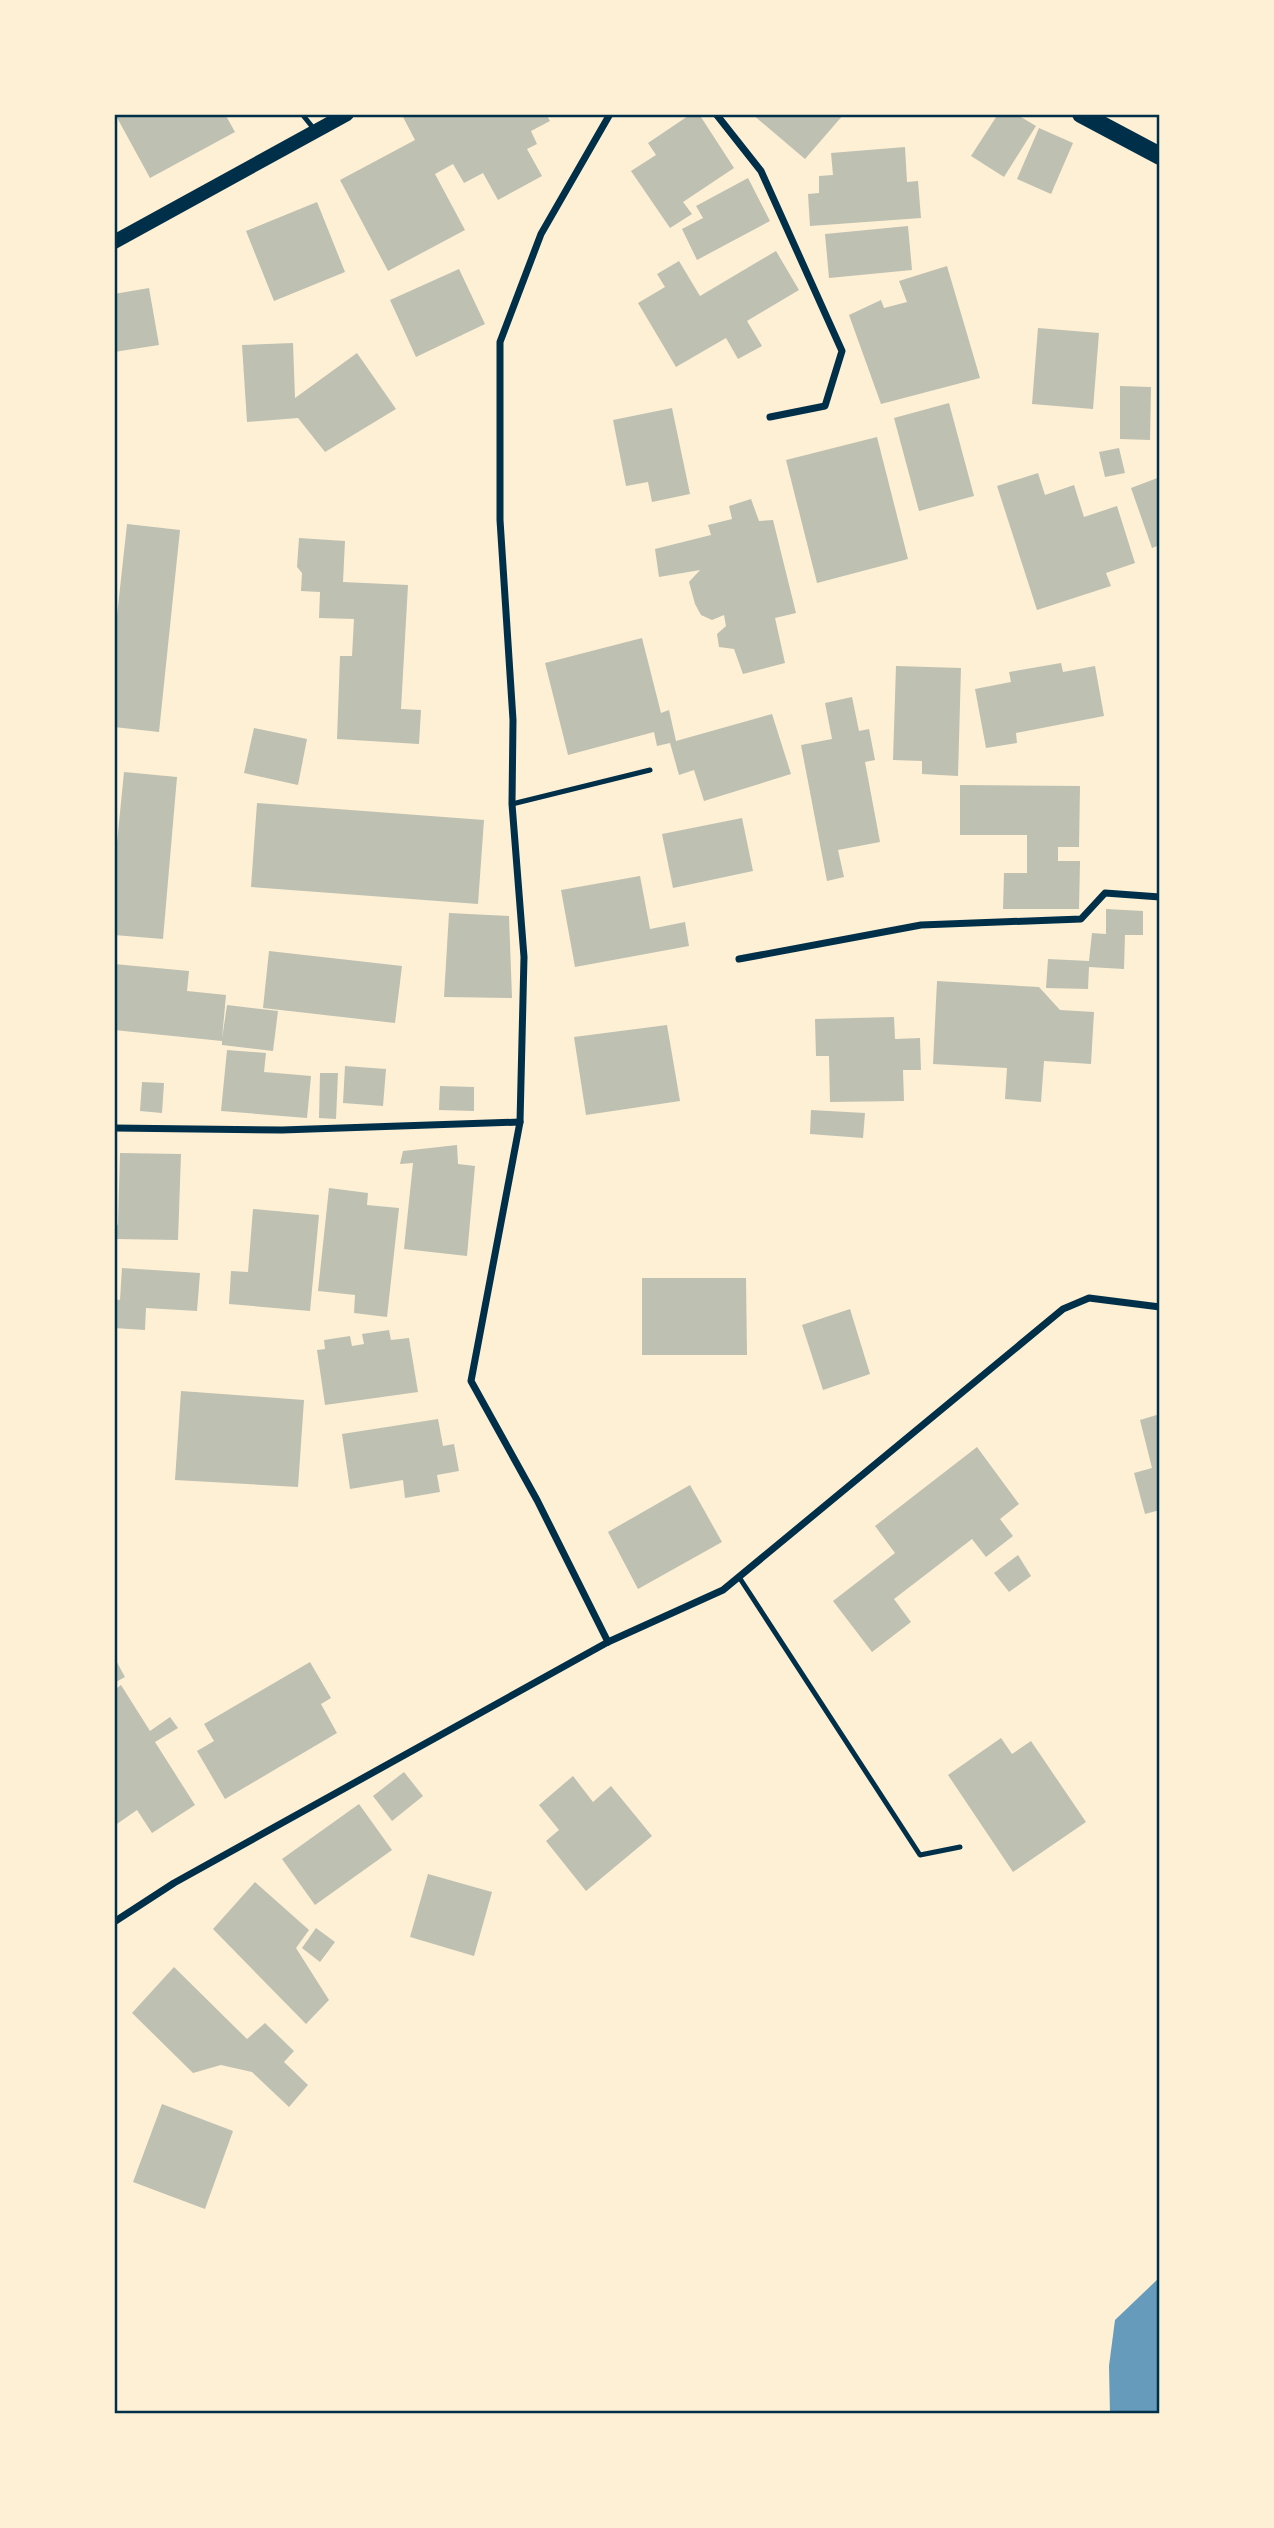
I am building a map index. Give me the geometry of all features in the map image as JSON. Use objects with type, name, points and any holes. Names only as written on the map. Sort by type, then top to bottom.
[{"type":"main road","points":[[114,242],[348,114]]},
{"type":"main road","points":[[1081,114],[1160,156]]},
{"type":"street","points":[[608,1642],[537,1500],[471,1381],[520,1122],[524,957],[512,804],[513,720],[500,520],[500,342],[541,234],[610,114]]},
{"type":"street","points":[[716,114],[761,171],[842,351],[825,406],[769,417]]},
{"type":"street","points":[[739,959],[921,925],[1081,919],[1105,893],[1160,897]]},
{"type":"street","points":[[114,1128],[282,1130],[520,1122]]},
{"type":"street","points":[[114,1922],[174,1883],[608,1642],[723,1590],[1063,1309],[1089,1298],[1160,1307]]},
{"type":"lane","points":[[302,114],[316,132]]},
{"type":"lane","points":[[512,804],[650,770]]},
{"type":"lane","points":[[739,1577],[920,1855],[960,1847]]},
{"type":"water","points":[[1160,2277],[1160,2414],[1110,2414],[1109,2366],[1115,2320]]},
{"type":"building","points":[[115,114],[225,114],[235,132],[150,178]]},
{"type":"building","points":[[546,114],[550,121],[531,131],[537,144],[527,149],[542,176],[498,200],[483,173],[464,183],[453,164],[435,174],[465,230],[388,271],[340,180],[415,140],[402,115]]},
{"type":"building","points":[[691,114],[699,114],[734,168],[683,202],[692,214],[670,228],[631,171],[656,155],[648,143]]},
{"type":"building","points":[[752,114],[844,114],[805,159]]},
{"type":"building","points":[[998,114],[1016,114],[1036,126],[1004,177],[971,156]]},
{"type":"building","points":[[1039,128],[1073,143],[1051,194],[1017,179]]},
{"type":"building","points":[[905,147],[907,182],[918,181],[921,218],[810,226],[808,194],[819,193],[819,176],[833,175],[831,153]]},
{"type":"building","points":[[748,178],[770,221],[697,260],[682,229],[703,218],[696,206]]},
{"type":"building","points":[[317,202],[345,272],[274,301],[246,231]]},
{"type":"building","points":[[908,226],[912,270],[829,278],[825,234]]},
{"type":"building","points":[[776,251],[799,290],[747,321],[762,346],[738,359],[726,338],[676,367],[638,303],[665,287],[657,274],[679,261],[700,296]]},
{"type":"building","points":[[947,266],[980,378],[881,404],[849,315],[881,300],[884,308],[907,302],[899,281]]},
{"type":"building","points":[[459,269],[485,324],[416,357],[390,300]]},
{"type":"building","points":[[149,288],[159,345],[114,352],[114,294]]},
{"type":"building","points":[[1038,328],[1099,333],[1093,409],[1032,404]]},
{"type":"building","points":[[293,343],[295,398],[357,353],[396,409],[325,452],[298,418],[247,422],[242,345]]},
{"type":"building","points":[[1120,386],[1151,387],[1150,440],[1120,439]]},
{"type":"building","points":[[949,403],[974,496],[919,511],[894,418]]},
{"type":"building","points":[[672,408],[690,494],[652,502],[648,482],[626,486],[613,420]]},
{"type":"building","points":[[877,437],[908,559],[817,583],[786,460]]},
{"type":"building","points":[[1119,448],[1125,473],[1105,477],[1099,452]]},
{"type":"building","points":[[1038,473],[1045,495],[1074,485],[1084,517],[1117,506],[1135,563],[1106,573],[1111,586],[1037,610],[997,486]]},
{"type":"building","points":[[1160,477],[1160,545],[1152,548],[1131,488]]},
{"type":"building","points":[[751,499],[759,521],[773,520],[796,613],[775,618],[785,663],[743,674],[734,649],[719,647],[717,634],[726,626],[724,615],[712,620],[701,615],[695,604],[689,582],[700,570],[659,577],[655,549],[711,535],[708,525],[732,519],[729,506]]},
{"type":"building","points":[[127,524],[180,530],[159,732],[114,727],[114,643]]},
{"type":"building","points":[[299,538],[345,541],[343,582],[408,585],[401,709],[421,710],[419,744],[337,739],[340,656],[352,656],[354,619],[319,618],[320,592],[301,591],[302,573],[297,567]]},
{"type":"building","points":[[642,638],[661,713],[669,710],[676,741],[772,714],[791,774],[704,801],[694,770],[679,775],[670,743],[657,746],[654,732],[568,755],[545,663]]},
{"type":"building","points":[[1061,663],[1063,672],[1095,666],[1104,716],[1016,733],[1017,743],[986,748],[975,689],[1011,682],[1009,672]]},
{"type":"building","points":[[896,666],[961,668],[958,776],[922,774],[922,761],[893,760]]},
{"type":"building","points":[[852,697],[859,731],[869,729],[875,760],[865,762],[880,842],[838,850],[844,877],[827,881],[801,745],[832,739],[825,703]]},
{"type":"building","points":[[254,728],[307,739],[298,785],[244,773]]},
{"type":"building","points":[[124,772],[177,777],[163,939],[114,935],[114,873]]},
{"type":"building","points":[[960,785],[1080,786],[1079,847],[1058,847],[1058,861],[1080,861],[1079,909],[1003,909],[1004,873],[1027,873],[1027,835],[960,835]]},
{"type":"building","points":[[257,803],[484,820],[478,904],[251,887]]},
{"type":"building","points":[[742,818],[753,871],[673,888],[662,834]]},
{"type":"building","points":[[640,876],[650,929],[685,922],[689,946],[575,967],[561,890]]},
{"type":"building","points":[[1106,909],[1143,911],[1143,935],[1125,935],[1124,969],[1089,967],[1088,989],[1046,988],[1048,959],[1089,961],[1092,933],[1106,934]]},
{"type":"building","points":[[449,913],[509,916],[512,998],[444,997]]},
{"type":"building","points":[[269,951],[402,966],[395,1023],[263,1008]]},
{"type":"building","points":[[114,964],[189,971],[187,991],[226,995],[222,1039],[227,1005],[278,1011],[273,1051],[222,1045],[222,1041],[114,1030]]},
{"type":"building","points":[[937,981],[1039,987],[1060,1010],[1094,1012],[1091,1064],[1044,1061],[1041,1102],[1005,1099],[1007,1068],[933,1064]]},
{"type":"building","points":[[894,1017],[895,1039],[920,1038],[921,1070],[903,1070],[904,1101],[830,1102],[829,1056],[816,1056],[815,1019]]},
{"type":"building","points":[[667,1025],[680,1101],[586,1115],[574,1037]]},
{"type":"building","points":[[227,1050],[266,1053],[264,1072],[311,1076],[307,1118],[221,1111]]},
{"type":"building","points":[[345,1066],[386,1069],[383,1106],[343,1103]]},
{"type":"building","points":[[320,1073],[338,1073],[336,1119],[319,1118]]},
{"type":"building","points":[[142,1082],[164,1083],[162,1113],[140,1111]]},
{"type":"building","points":[[440,1086],[474,1087],[474,1111],[439,1110]]},
{"type":"building","points":[[811,1110],[865,1113],[863,1138],[810,1134]]},
{"type":"building","points":[[457,1145],[458,1164],[475,1166],[467,1256],[404,1249],[413,1163],[400,1164],[403,1151]]},
{"type":"building","points":[[120,1153],[181,1154],[178,1240],[114,1239],[114,1224],[118,1225]]},
{"type":"building","points":[[329,1188],[368,1193],[367,1205],[399,1208],[387,1317],[354,1313],[355,1295],[318,1291]]},
{"type":"building","points":[[253,1209],[319,1215],[310,1311],[229,1304],[231,1271],[248,1272]]},
{"type":"building","points":[[122,1268],[200,1273],[197,1311],[146,1308],[145,1330],[114,1328],[114,1299],[120,1300]]},
{"type":"building","points":[[642,1278],[746,1278],[747,1355],[642,1355]]},
{"type":"building","points":[[850,1309],[870,1374],[823,1390],[802,1325]]},
{"type":"building","points":[[389,1330],[391,1340],[409,1338],[418,1392],[325,1405],[317,1350],[325,1349],[324,1340],[350,1336],[352,1346],[364,1344],[362,1334]]},
{"type":"building","points":[[181,1391],[304,1400],[298,1487],[175,1480]]},
{"type":"building","points":[[1160,1414],[1160,1510],[1145,1514],[1134,1473],[1152,1468],[1140,1420]]},
{"type":"building","points":[[438,1419],[443,1446],[454,1444],[459,1471],[437,1475],[440,1492],[405,1498],[403,1480],[350,1489],[342,1434]]},
{"type":"building","points":[[977,1447],[1019,1504],[1000,1519],[1013,1536],[986,1557],[972,1539],[894,1599],[911,1622],[872,1652],[833,1601],[895,1553],[875,1526]]},
{"type":"building","points":[[690,1485],[722,1542],[638,1589],[608,1532]]},
{"type":"building","points":[[1018,1555],[1031,1576],[1009,1592],[994,1573]]},
{"type":"building","points":[[114,1657],[125,1677],[114,1683]]},
{"type":"building","points":[[310,1662],[331,1698],[321,1704],[337,1733],[225,1799],[197,1751],[214,1741],[204,1724]]},
{"type":"building","points":[[121,1685],[150,1731],[170,1717],[178,1728],[155,1742],[195,1805],[152,1833],[137,1810],[114,1826],[114,1690]]},
{"type":"building","points":[[1001,1738],[1012,1754],[1031,1741],[1086,1822],[1013,1872],[948,1775]]},
{"type":"building","points":[[404,1772],[423,1796],[392,1821],[373,1796]]},
{"type":"building","points":[[573,1776],[593,1802],[611,1786],[652,1836],[586,1891],[546,1841],[559,1830],[539,1805]]},
{"type":"building","points":[[359,1804],[392,1850],[315,1905],[282,1859]]},
{"type":"building","points":[[428,1874],[492,1892],[474,1956],[410,1937]]},
{"type":"building","points":[[255,1882],[309,1930],[296,1948],[329,2000],[306,2024],[213,1929]]},
{"type":"building","points":[[316,1928],[335,1942],[320,1962],[302,1948]]},
{"type":"building","points":[[174,1967],[247,2039],[265,2023],[294,2051],[284,2062],[308,2085],[289,2107],[252,2072],[221,2065],[193,2073],[132,2013]]},
{"type":"building","points":[[162,2104],[233,2131],[205,2209],[133,2182]]}]
